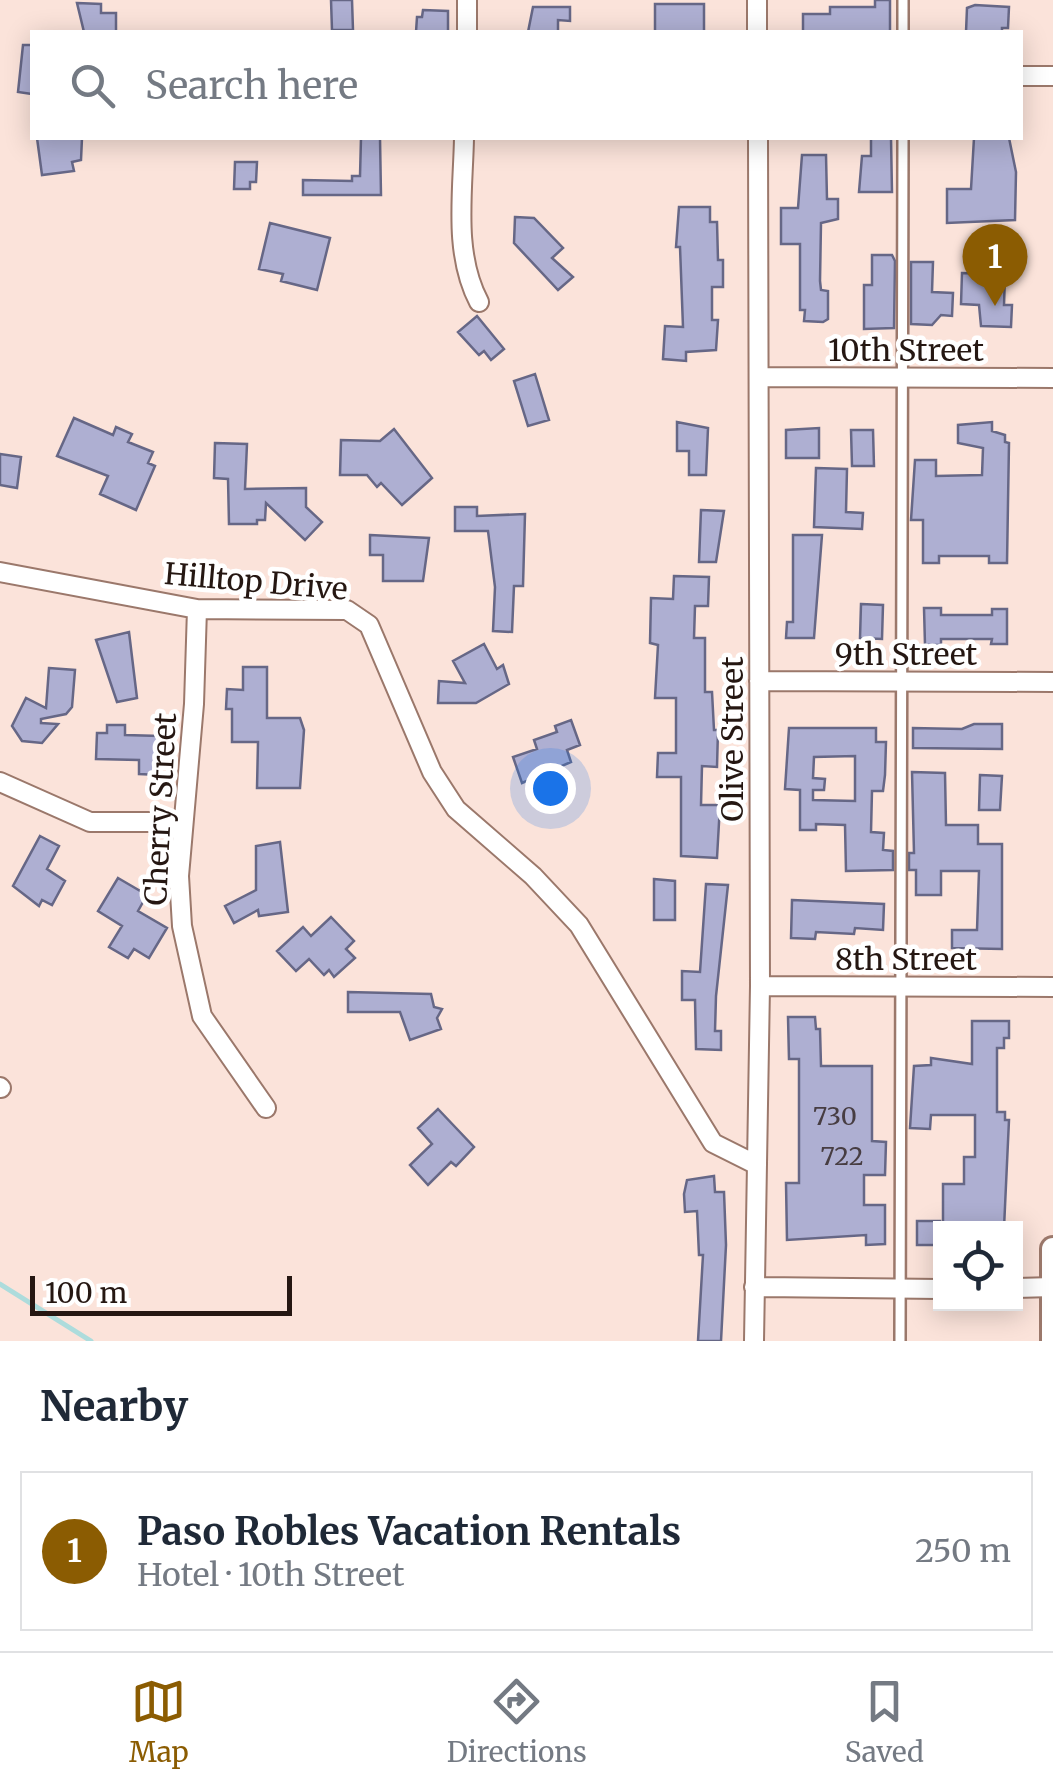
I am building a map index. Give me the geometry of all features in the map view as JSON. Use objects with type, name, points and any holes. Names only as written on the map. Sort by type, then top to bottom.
[{"type":"street","points":[[467,0],[467,30]]},
{"type":"street","points":[[757,30],[758,0]]},
{"type":"street","points":[[1023,76],[1053,76]]},
{"type":"street","points":[[464,140],[462,238],[468,282],[479,302]]},
{"type":"street","name":"Olive Street","points":[[754,1341],[760,986],[758,140]]},
{"type":"street","name":"10th Street","points":[[759,377],[1053,378]]},
{"type":"street","name":"Hilltop Drive","points":[[0,572],[196,609],[346,610],[370,625],[432,772],[456,809],[533,876],[578,926],[712,1143],[756,1164]]},
{"type":"street","name":"Cherry Street","points":[[196,609],[194,704],[178,876],[194,996],[214,1035],[266,1108]]},
{"type":"street","name":"9th Street","points":[[759,682],[1053,682]]},
{"type":"street","points":[[0,782],[90,822],[183,822]]},
{"type":"street","name":"8th Street","points":[[760,986],[1053,987]]},
{"type":"street","points":[[1052,1341],[1053,1249]]},
{"type":"street","points":[[754,1287],[933,1289]]},
{"type":"street","points":[[1023,1288],[1053,1287]]},
{"type":"lane","points":[[903,0],[903,30]]},
{"type":"lane","points":[[900,1341],[903,140]]},
{"type":"building","points":[[331,0],[352,0],[353,30],[332,30]]},
{"type":"building","points":[[875,0],[890,0],[890,30],[803,30],[803,14],[830,14],[830,7],[875,7]]},
{"type":"building","points":[[77,3],[101,4],[101,13],[116,13],[116,30],[84,30]]},
{"type":"building","points":[[655,4],[704,4],[704,30],[655,30]]},
{"type":"building","points":[[533,7],[570,7],[570,21],[558,20],[558,30],[528,30]]},
{"type":"building","points":[[1009,7],[1008,28],[966,30],[967,8]]},
{"type":"building","points":[[423,10],[448,11],[448,30],[416,30],[417,17],[422,17]]},
{"type":"building","points":[[23,45],[30,45],[30,94],[18,92]]},
{"type":"building","points":[[37,140],[82,140],[81,160],[72,162],[74,171],[42,175]]},
{"type":"building","points":[[361,140],[380,140],[381,195],[303,195],[303,180],[352,181],[352,176],[360,176]]},
{"type":"building","points":[[871,140],[891,140],[892,192],[859,192],[862,156],[871,156]]},
{"type":"building","points":[[974,140],[1009,140],[1016,172],[1015,220],[947,223],[947,189],[971,189]]},
{"type":"building","points":[[802,155],[826,155],[827,199],[838,199],[838,219],[821,223],[820,281],[821,290],[828,291],[828,319],[823,322],[804,321],[805,310],[800,310],[800,244],[781,244],[781,208],[798,208]]},
{"type":"building","points":[[235,162],[257,162],[256,182],[250,182],[250,189],[234,189]]},
{"type":"building","points":[[679,207],[710,207],[710,222],[717,222],[718,260],[723,260],[723,287],[712,287],[712,320],[718,320],[716,350],[686,352],[686,361],[663,359],[665,326],[683,327],[680,247],[676,247]]},
{"type":"building","points":[[515,217],[534,218],[563,248],[552,258],[573,277],[558,290],[514,243]]},
{"type":"building","points":[[270,223],[330,238],[317,290],[281,281],[283,274],[259,269]]},
{"type":"building","points":[[872,255],[892,255],[895,261],[894,328],[864,329],[864,285],[872,285]]},
{"type":"building","points":[[911,262],[933,262],[932,292],[953,293],[952,316],[941,315],[932,325],[911,324]]},
{"type":"building","points":[[962,273],[1005,275],[1004,305],[1012,305],[1011,327],[981,326],[979,305],[961,304]]},
{"type":"building","points":[[477,316],[504,349],[491,360],[484,351],[479,355],[458,332]]},
{"type":"building","points":[[535,374],[549,420],[528,426],[514,381]]},
{"type":"building","points":[[74,418],[113,435],[116,427],[132,434],[128,442],[153,452],[148,463],[155,466],[136,510],[100,494],[108,476],[57,456]]},
{"type":"building","points":[[677,422],[708,428],[706,475],[689,475],[689,451],[677,451]]},
{"type":"building","points":[[992,422],[992,431],[1005,435],[1005,442],[1009,443],[1007,563],[989,563],[989,556],[939,556],[939,563],[923,563],[923,520],[911,520],[915,460],[936,460],[936,476],[982,475],[983,448],[958,443],[958,425]]},
{"type":"building","points":[[819,428],[819,458],[786,458],[786,430]]},
{"type":"building","points":[[394,429],[432,478],[402,505],[381,483],[377,487],[367,475],[340,475],[341,440],[380,441]]},
{"type":"building","points":[[851,430],[873,430],[874,466],[852,466]]},
{"type":"building","points":[[215,443],[247,444],[245,489],[306,488],[306,507],[322,522],[305,540],[266,503],[265,520],[257,520],[257,524],[229,524],[228,479],[214,478]]},
{"type":"building","points":[[0,454],[21,457],[17,488],[0,485]]},
{"type":"building","points":[[816,468],[847,469],[846,512],[863,513],[862,529],[814,527]]},
{"type":"building","points":[[455,507],[477,507],[477,516],[525,514],[523,586],[514,586],[512,632],[493,631],[495,587],[488,531],[455,531]]},
{"type":"building","points":[[701,510],[724,511],[716,562],[699,562]]},
{"type":"building","points":[[370,535],[429,538],[423,581],[383,581],[383,555],[370,555]]},
{"type":"building","points":[[793,535],[822,535],[814,638],[786,638],[787,622],[793,622]]},
{"type":"building","points":[[674,576],[709,577],[708,606],[695,606],[694,638],[705,638],[705,692],[712,692],[714,730],[718,730],[717,767],[702,766],[701,805],[720,805],[717,858],[681,856],[681,777],[657,777],[658,753],[676,753],[676,698],[655,698],[658,645],[650,643],[651,598],[673,599]]},
{"type":"building","points":[[861,604],[883,605],[882,639],[860,638]]},
{"type":"building","points":[[924,608],[941,608],[941,615],[992,615],[992,609],[1007,609],[1007,644],[991,644],[992,639],[941,639],[941,645],[925,645]]},
{"type":"building","points":[[129,632],[137,698],[117,702],[96,640]]},
{"type":"building","points":[[484,644],[497,669],[503,665],[509,684],[476,703],[438,703],[439,681],[465,683],[453,661]]},
{"type":"building","points":[[243,667],[267,667],[267,718],[300,718],[304,730],[300,788],[257,788],[258,742],[232,742],[232,709],[226,709],[227,689],[243,690]]},
{"type":"building","points":[[49,668],[75,670],[72,707],[66,714],[41,719],[41,723],[58,724],[42,743],[22,741],[12,726],[26,698],[46,708]]},
{"type":"building","points":[[571,720],[580,745],[567,750],[571,762],[522,783],[513,757],[537,749],[534,740],[557,732],[555,726]]},
{"type":"building","points":[[974,724],[1002,724],[1002,749],[913,748],[913,728],[962,729]]},
{"type":"building","points":[[107,725],[125,725],[125,735],[160,736],[159,775],[139,774],[139,760],[96,759],[97,733],[107,733]]},
{"type":"building","points":[[789,728],[876,728],[876,742],[886,742],[885,775],[883,791],[872,791],[871,832],[884,833],[883,850],[893,851],[893,870],[846,871],[845,825],[816,824],[816,830],[800,830],[800,790],[785,789]],"holes":[[[855,756],[855,801],[813,800],[813,790],[824,790],[825,779],[813,778],[814,757]]]},
{"type":"building","points":[[912,772],[945,773],[946,825],[978,825],[978,844],[1002,844],[1002,949],[952,948],[952,930],[977,930],[979,871],[941,871],[941,895],[916,895],[916,870],[909,870],[909,853],[914,853]]},
{"type":"building","points":[[980,775],[1002,776],[1000,810],[979,810]]},
{"type":"building","points":[[40,836],[59,846],[47,869],[65,881],[52,905],[42,900],[39,906],[13,886]]},
{"type":"building","points":[[280,842],[288,912],[259,916],[258,910],[234,923],[225,906],[256,890],[256,846]]},
{"type":"building","points":[[118,878],[147,895],[138,911],[167,928],[149,958],[134,949],[128,958],[109,947],[122,926],[98,911]]},
{"type":"building","points":[[654,879],[675,881],[675,920],[654,920]]},
{"type":"building","points":[[706,884],[728,885],[716,996],[715,1031],[721,1031],[721,1050],[696,1049],[695,1000],[682,1000],[682,971],[700,972]]},
{"type":"building","points":[[792,900],[884,904],[883,930],[855,928],[854,934],[816,932],[815,939],[791,938]]},
{"type":"building","points":[[331,917],[354,941],[346,949],[355,958],[334,977],[329,970],[324,975],[309,959],[296,971],[277,951],[303,927],[311,936]]},
{"type":"building","points":[[348,992],[431,994],[434,1007],[442,1009],[437,1018],[441,1029],[410,1040],[400,1012],[348,1012]]},
{"type":"building","points":[[788,1017],[815,1017],[816,1029],[820,1029],[821,1066],[872,1066],[872,1141],[886,1142],[885,1175],[864,1175],[864,1205],[885,1205],[885,1244],[866,1245],[866,1235],[787,1240],[786,1183],[799,1183],[799,1059],[789,1059]]},
{"type":"building","points":[[972,1021],[1009,1021],[1009,1038],[1004,1038],[1004,1048],[997,1048],[997,1112],[1005,1112],[1005,1120],[1009,1120],[1004,1221],[943,1221],[943,1184],[964,1184],[964,1157],[975,1157],[975,1115],[931,1115],[930,1129],[910,1128],[914,1066],[931,1065],[931,1058],[972,1064]]},
{"type":"building","points":[[438,1109],[474,1147],[456,1166],[451,1162],[428,1185],[410,1165],[432,1144],[418,1128]]},
{"type":"building","points":[[714,1176],[715,1192],[724,1192],[726,1245],[721,1341],[698,1341],[703,1255],[699,1255],[697,1211],[685,1212],[684,1194],[687,1180]]},
{"type":"building","points":[[917,1221],[933,1221],[933,1245],[917,1245]]},
{"type":"waterway","points":[[0,1284],[91,1341]]},
{"type":"place","name":"Paso Robles Vacation Rentals","points":[[995,306]]}]
